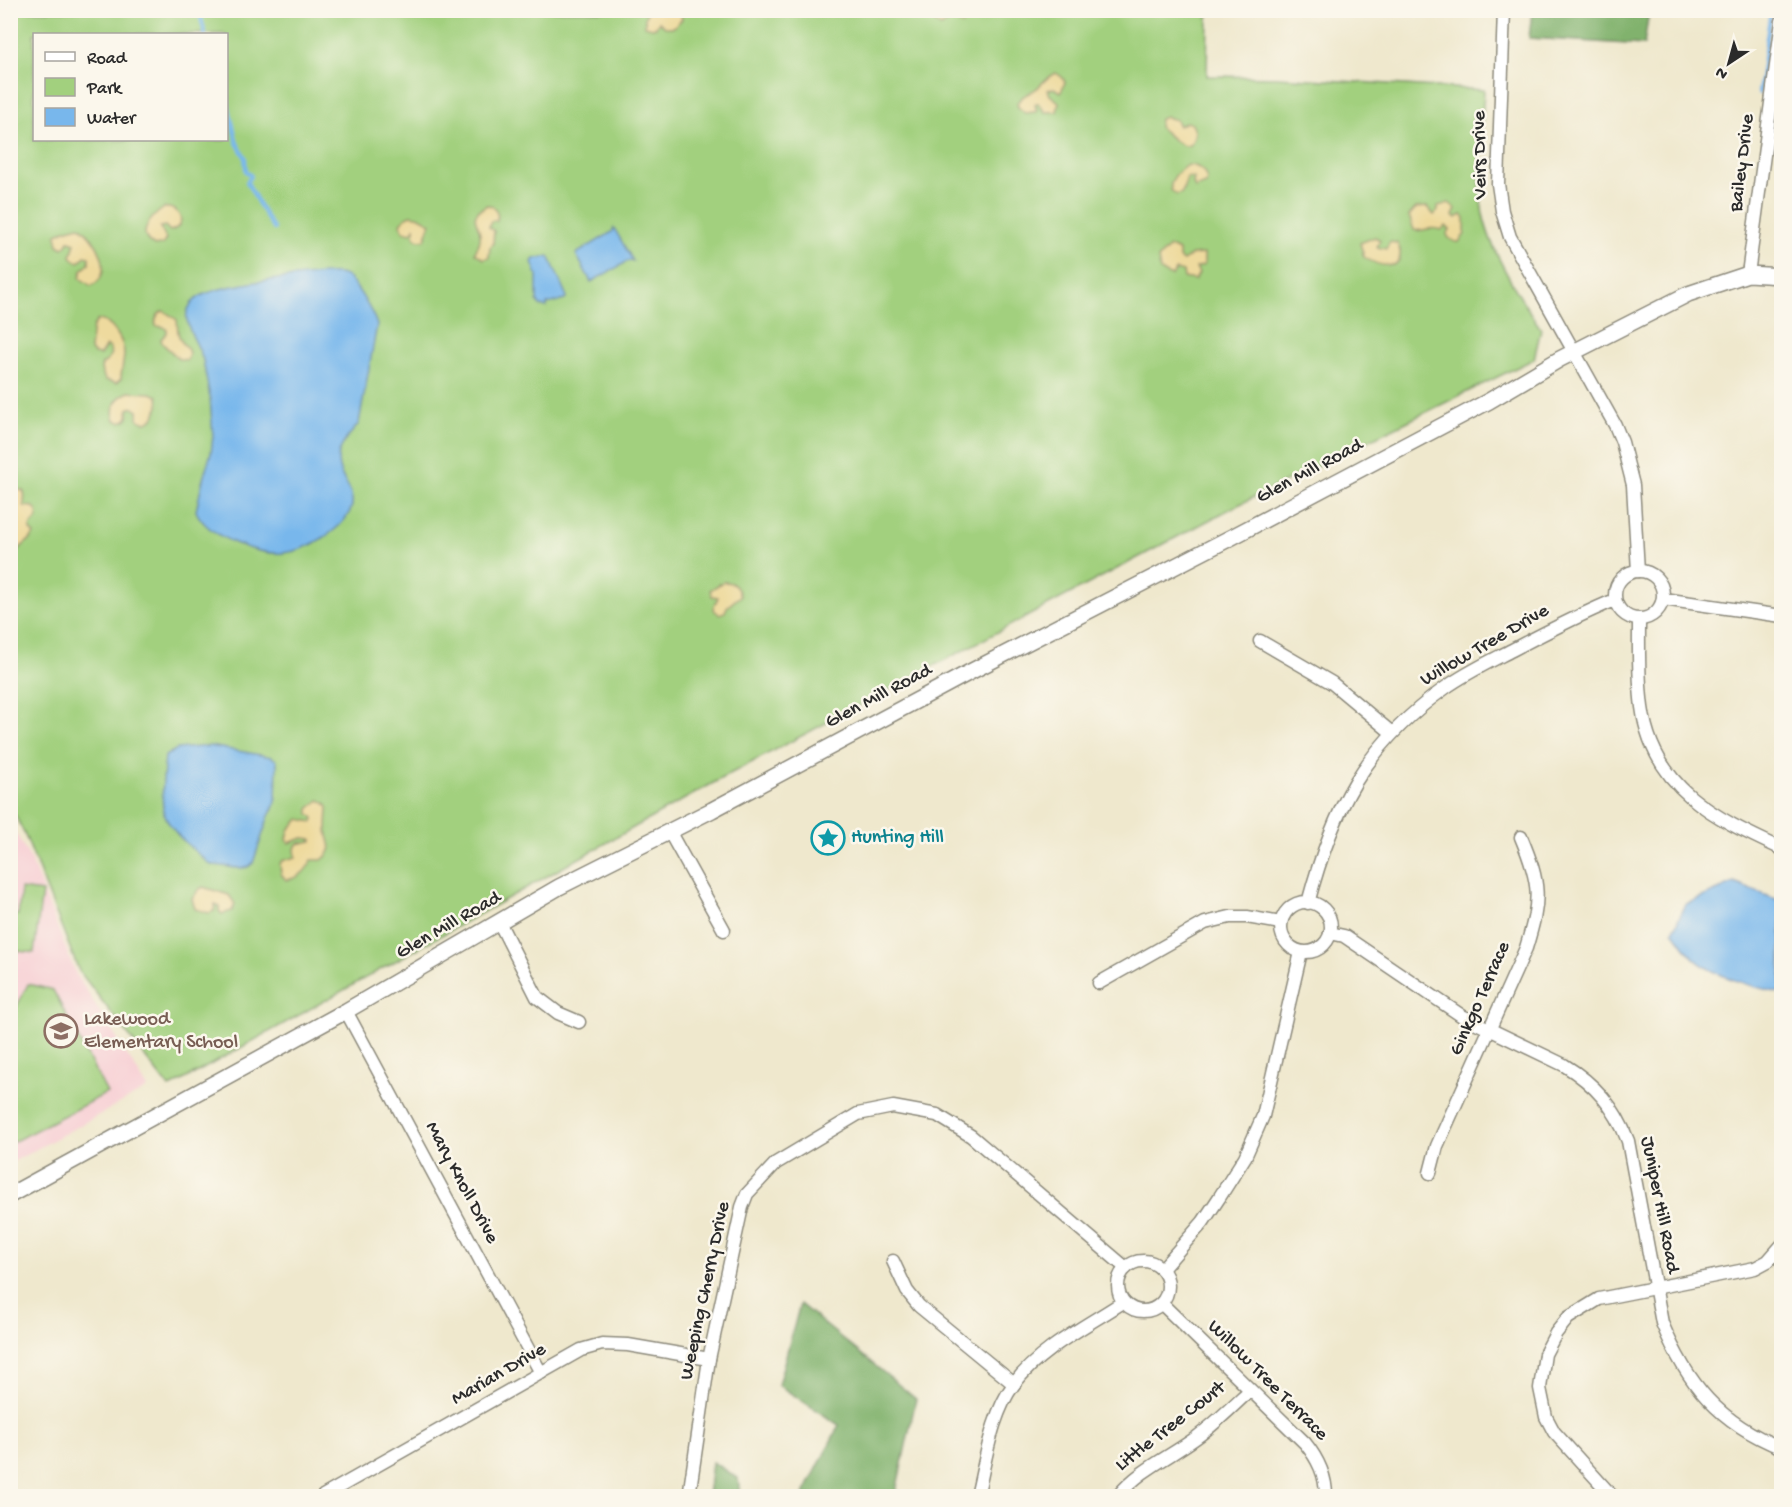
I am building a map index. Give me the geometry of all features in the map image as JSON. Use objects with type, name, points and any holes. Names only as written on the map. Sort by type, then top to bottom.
[{"type":"main road","name":"Glen Mill Road","points":[[10,1195],[346,1011],[559,887],[1232,537],[1575,352],[1688,294],[1748,274],[1782,276]]},
{"type":"street","name":"Veirs Drive","points":[[1504,10],[1498,184],[1502,211],[1510,237],[1525,267],[1615,425],[1628,458],[1633,485],[1638,571]]},
{"type":"street","name":"Bailey Drive","points":[[1748,274],[1782,21]]},
{"type":"street","points":[[1638,571],[1647,572],[1660,583],[1663,599],[1661,606],[1652,616],[1639,620],[1623,614],[1617,608],[1616,586],[1625,575],[1638,571]]},
{"type":"street","points":[[1663,599],[1782,616]]},
{"type":"street","name":"Willow Tree Drive","points":[[1308,903],[1324,845],[1341,807],[1358,777],[1392,733],[1418,709],[1459,679],[1571,619],[1615,600]]},
{"type":"street","points":[[1639,620],[1642,708],[1650,739],[1666,771],[1702,808],[1727,823],[1782,849]]},
{"type":"street","points":[[1260,641],[1332,683],[1392,733]]},
{"type":"street","points":[[669,831],[724,930]]},
{"type":"street","name":"Ginkgo Terrace","points":[[1430,1173],[1437,1146],[1526,948],[1536,916],[1538,901],[1535,871],[1521,837]]},
{"type":"street","points":[[1301,903],[1308,903],[1323,909],[1328,916],[1330,933],[1323,946],[1309,952],[1301,952],[1294,949],[1284,938],[1281,923],[1288,910],[1301,903]]},
{"type":"street","points":[[1099,983],[1205,923],[1230,917],[1247,917],[1281,923]]},
{"type":"street","points":[[499,922],[537,997],[558,1013],[579,1022]]},
{"type":"street","name":"Juniper Hill Road","points":[[1330,933],[1344,936],[1436,1000],[1488,1029],[1578,1073],[1603,1096],[1617,1115],[1628,1141],[1662,1323],[1671,1345],[1692,1382],[1712,1405],[1725,1417],[1762,1440],[1782,1448]]},
{"type":"street","points":[[1162,1269],[1203,1222],[1219,1198],[1245,1157],[1263,1116],[1301,952]]},
{"type":"street","name":"Mary Knoll Drive","points":[[346,1011],[542,1373]]},
{"type":"street","name":"Weeping Cherry Drive","points":[[689,1497],[709,1359],[747,1194],[776,1163],[858,1114],[893,1107],[937,1115],[971,1136],[1126,1268]]},
{"type":"street","points":[[1612,1497],[1554,1432],[1546,1417],[1540,1388],[1545,1354],[1556,1333],[1568,1318],[1599,1299],[1755,1268],[1768,1261],[1782,1245]]},
{"type":"street","points":[[892,1261],[907,1291],[919,1306],[1014,1384]]},
{"type":"street","points":[[1140,1262],[1148,1262],[1162,1269],[1168,1283],[1168,1290],[1162,1304],[1147,1311],[1130,1308],[1123,1302],[1119,1281],[1126,1268],[1140,1262]]},
{"type":"street","points":[[977,1497],[993,1431],[1014,1384],[1034,1362],[1059,1343],[1123,1302]]},
{"type":"street","name":"Willow Tree Terrace","points":[[1162,1304],[1305,1443],[1317,1459],[1324,1479],[1326,1497]]},
{"type":"street","name":"Marian Drive","points":[[323,1497],[581,1350],[602,1344],[627,1345],[709,1359]]},
{"type":"street","name":"Little Tree Court","points":[[1118,1497],[1142,1472],[1196,1438],[1250,1390]]},
{"type":"shaded area","name":"Lakewood Elementary School","points":[[10,823],[30,858],[76,974],[148,1088],[11,1163]]},
{"type":"green space","points":[[1532,10],[1649,11],[1644,45],[1529,38]]},
{"type":"green space","points":[[11,11],[1208,11],[1207,76],[1277,77],[1484,90],[1480,169],[1483,214],[1499,259],[1541,329],[1534,359],[1228,510],[724,777],[169,1088],[79,971],[25,835],[11,807]]},
{"type":"green space","points":[[21,889],[42,892],[34,953],[11,950],[11,914],[18,915]]},
{"type":"green space","points":[[28,984],[53,990],[107,1093],[11,1143],[11,1018]]},
{"type":"green space","points":[[800,1304],[916,1399],[895,1496],[803,1496],[839,1425],[778,1385]]},
{"type":"green space","points":[[712,1462],[738,1478],[740,1496],[708,1496]]},
{"type":"sand","points":[[648,10],[680,11],[682,19],[674,27],[665,27],[659,22],[656,27],[652,28],[645,26]]},
{"type":"sand","points":[[936,11],[984,11],[978,15],[971,12],[969,20],[962,25],[952,13],[948,16],[948,22],[941,27],[932,20]]},
{"type":"sand","points":[[1056,73],[1065,82],[1061,92],[1054,88],[1048,90],[1050,95],[1059,102],[1057,112],[1045,112],[1038,103],[1035,105],[1037,110],[1035,112],[1025,113],[1018,107],[1017,103],[1021,98]]},
{"type":"sand","points":[[1166,117],[1176,120],[1179,126],[1186,122],[1192,124],[1195,131],[1189,145],[1180,144],[1159,127],[1160,119]]},
{"type":"sand","points":[[1187,165],[1198,167],[1203,171],[1206,184],[1195,188],[1194,178],[1187,177],[1182,193],[1177,195],[1171,190],[1173,179]]},
{"type":"sand","points":[[1449,203],[1456,209],[1453,216],[1456,218],[1462,215],[1465,218],[1465,234],[1459,242],[1449,238],[1447,233],[1450,230],[1446,226],[1441,230],[1433,228],[1414,230],[1409,216],[1416,208],[1427,207],[1434,215],[1438,211],[1438,206]]},
{"type":"sand","points":[[487,205],[497,212],[497,220],[491,221],[489,227],[494,231],[493,244],[490,247],[489,257],[484,259],[475,253],[480,233],[475,217],[480,209]]},
{"type":"sand","points":[[164,208],[170,208],[178,213],[181,221],[176,228],[170,231],[165,226],[160,227],[166,239],[163,244],[155,246],[149,242],[145,232],[150,221]]},
{"type":"sand","points":[[410,215],[418,216],[431,223],[425,240],[418,240],[414,236],[415,227],[411,233],[403,231],[401,224]]},
{"type":"sand","points":[[79,226],[92,238],[103,264],[99,280],[91,286],[80,278],[82,270],[89,264],[89,257],[85,256],[79,262],[74,260],[71,256],[75,243],[69,241],[63,248],[58,245],[56,235]]},
{"type":"sand","points":[[1375,237],[1380,240],[1377,247],[1386,249],[1390,242],[1397,243],[1400,254],[1396,264],[1379,264],[1364,257],[1360,243]]},
{"type":"sand","points":[[1169,247],[1179,251],[1179,258],[1183,261],[1192,255],[1204,254],[1204,265],[1196,268],[1199,273],[1195,280],[1184,278],[1183,272],[1176,270],[1172,276],[1160,271],[1158,259]]},
{"type":"sand","points":[[164,311],[177,320],[180,340],[189,353],[187,360],[179,359],[162,343],[161,339],[167,330],[156,326],[155,321]]},
{"type":"sand","points":[[98,320],[108,324],[122,343],[124,354],[121,379],[116,383],[105,380],[101,369],[102,364],[110,357],[109,347],[106,346],[100,355],[94,354],[90,349],[93,326]]},
{"type":"sand","points":[[129,392],[151,393],[158,396],[157,411],[147,422],[138,419],[138,411],[132,407],[128,409],[126,420],[120,422],[115,420],[113,411],[115,403]]},
{"type":"sand","points":[[11,490],[23,491],[24,506],[34,507],[38,516],[30,527],[33,536],[12,553],[11,534],[18,526],[11,507]]},
{"type":"sand","points":[[723,582],[730,582],[734,585],[740,596],[727,607],[725,612],[719,614],[713,609],[718,597],[712,596],[710,590]]},
{"type":"sand","points":[[319,800],[328,807],[327,833],[330,852],[322,860],[312,860],[299,876],[286,880],[281,874],[282,861],[296,857],[297,844],[312,841],[312,839],[303,838],[289,843],[287,839],[289,830],[299,819],[313,822],[314,818],[309,814],[309,809]]},
{"type":"sand","points":[[203,887],[229,895],[235,904],[232,911],[222,914],[219,906],[215,904],[214,911],[209,913],[195,909],[192,899]]},
{"type":"water","points":[[614,228],[633,261],[630,260],[591,282],[576,254],[612,232]]},
{"type":"water","points":[[549,256],[567,297],[565,300],[547,304],[547,307],[540,306],[537,301],[537,275],[532,262],[534,259]]},
{"type":"water","points":[[323,274],[343,275],[353,283],[377,325],[359,423],[339,453],[339,468],[351,495],[351,509],[340,525],[312,544],[283,553],[260,551],[222,536],[211,529],[196,511],[211,453],[213,436],[210,398],[203,360],[188,324],[187,312],[199,297],[223,288]]},
{"type":"water","points":[[210,746],[272,757],[277,761],[276,802],[268,818],[253,863],[248,867],[211,865],[178,835],[164,813],[162,793],[165,756],[177,749]]},
{"type":"water","points":[[1734,883],[1781,901],[1781,993],[1723,976],[1712,970],[1694,958],[1673,931],[1686,904]]},
{"type":"waterway","points":[[1759,93],[1771,10]]},
{"type":"waterway","points":[[200,14],[205,33]]},
{"type":"waterway","points":[[228,105],[237,143],[245,157],[246,171],[251,176],[247,182],[274,229]]},
{"type":"place","name":"Hunting Hill","points":[[828,838]]},
{"type":"place","name":"Lakewood Elementary School","points":[[61,1031]]}]
